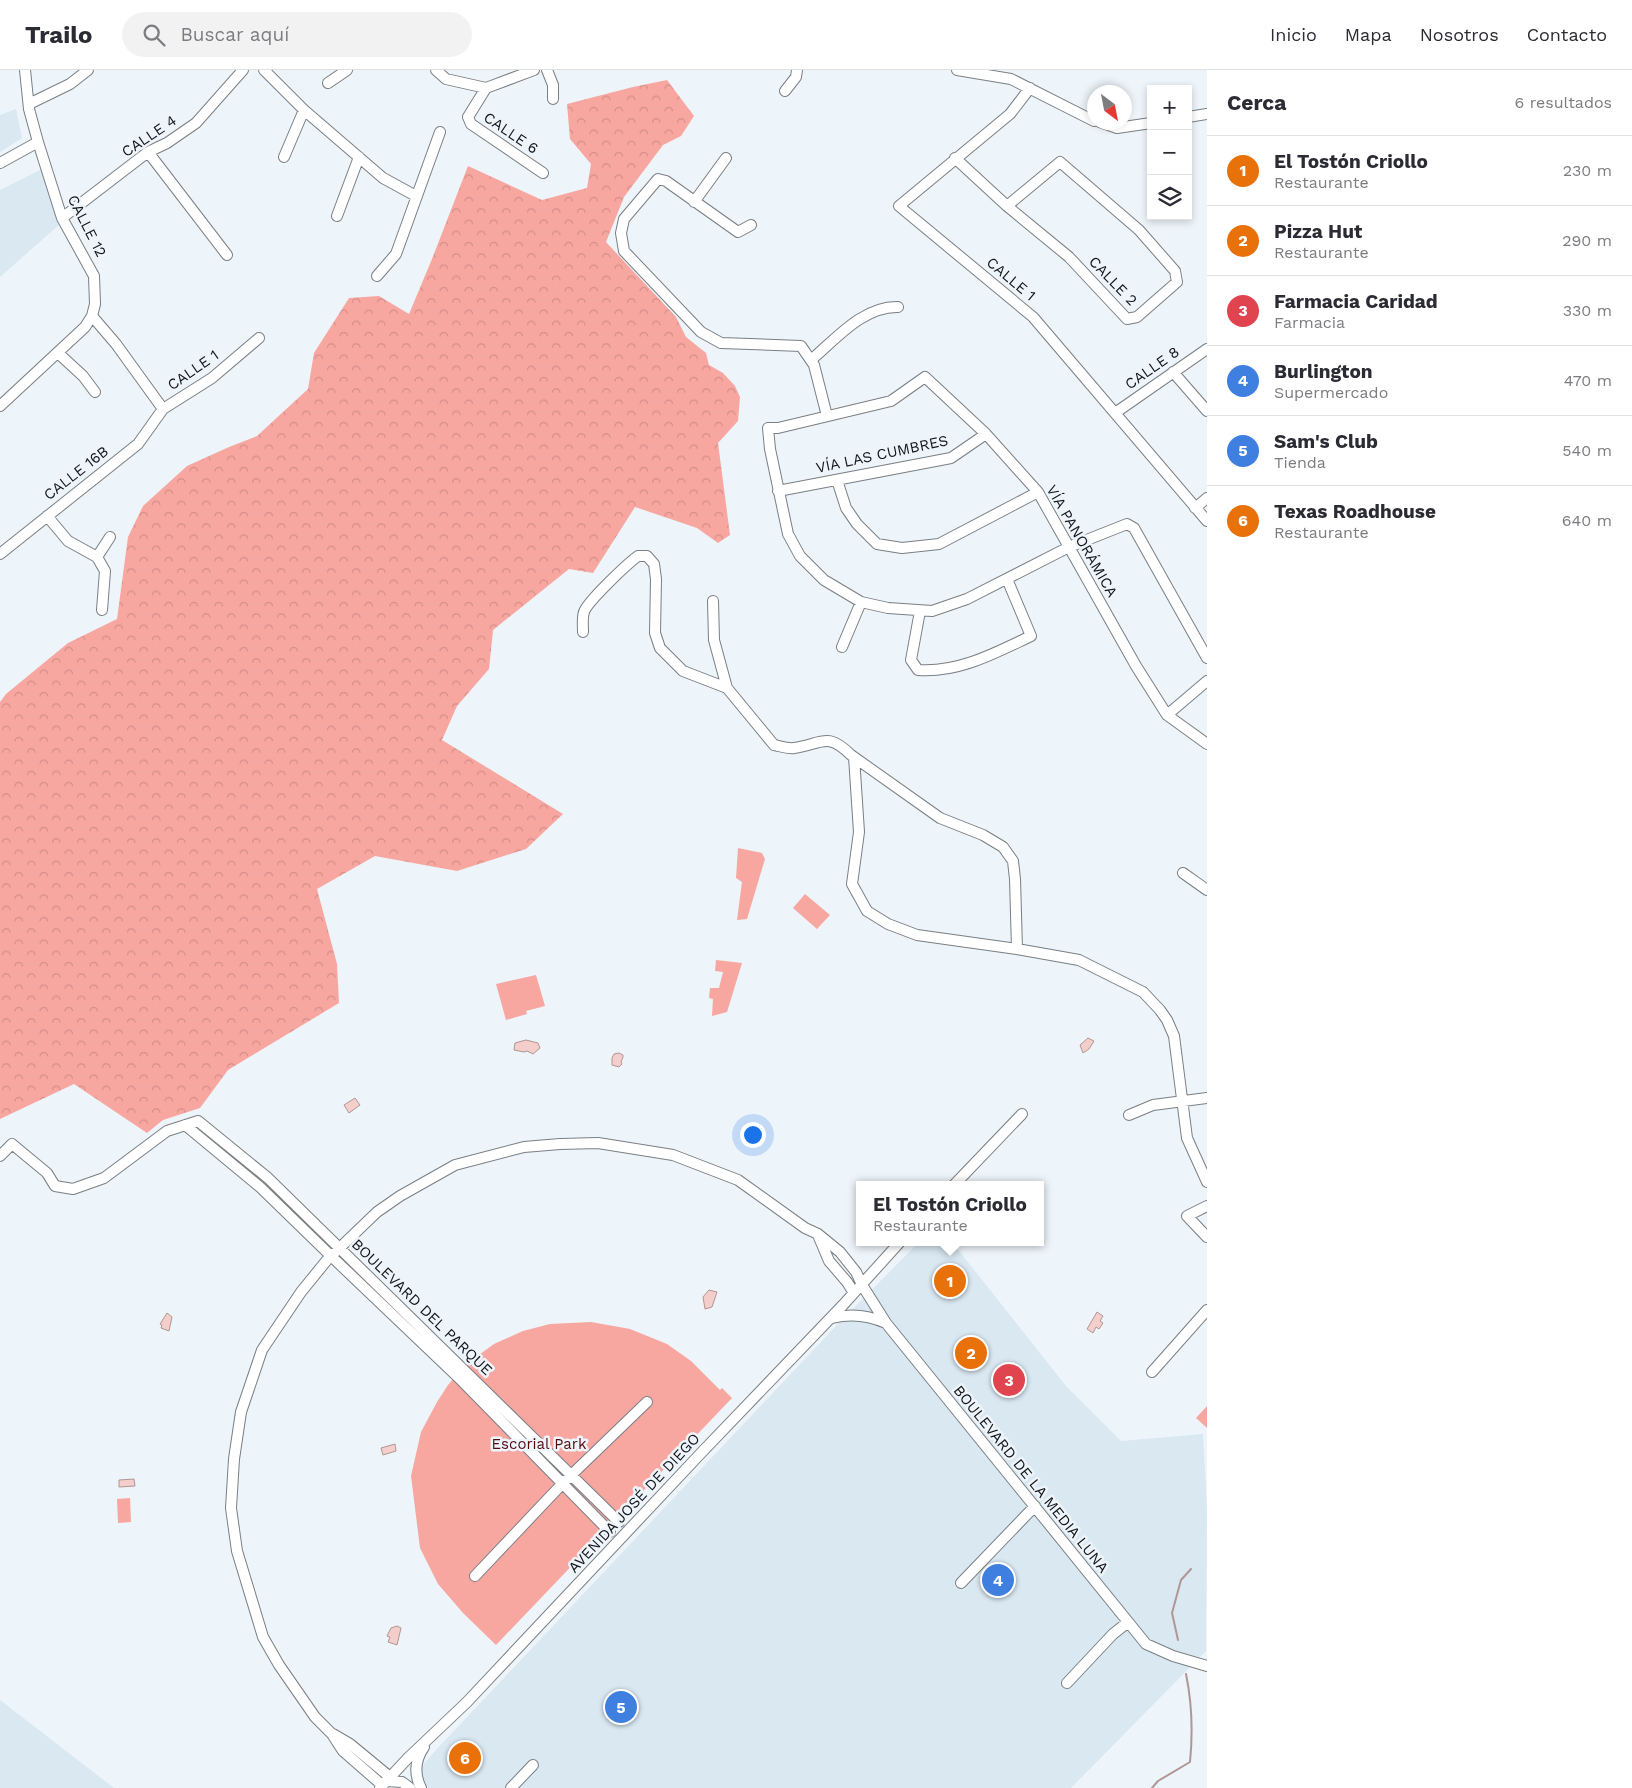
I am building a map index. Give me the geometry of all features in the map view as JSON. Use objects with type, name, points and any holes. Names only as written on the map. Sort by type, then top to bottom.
[{"type":"street","name":"CALLE 12","points":[[24,70],[29,104],[38,142],[62,218],[94,276],[95,304],[92,316]]},
{"type":"street","points":[[29,104],[70,84],[88,70]]},
{"type":"street","name":"CALLE 4","points":[[62,218],[148,152],[167,144],[196,123],[243,70]]},
{"type":"street","points":[[264,70],[304,110],[383,178],[416,196]]},
{"type":"street","points":[[328,83],[347,70]]},
{"type":"street","name":"CALLE 6","points":[[436,70],[446,79],[486,88],[534,70]]},
{"type":"street","points":[[547,70],[553,85],[553,99]]},
{"type":"street","points":[[785,91],[796,77],[797,70]]},
{"type":"street","points":[[957,70],[1011,79],[1087,117]]},
{"type":"street","name":"CALLE 6","points":[[486,88],[468,116],[470,124],[543,173]]},
{"type":"street","name":"CALLE 1","points":[[1030,88],[1010,114],[899,206],[1033,317],[1207,521]]},
{"type":"street","points":[[284,157],[304,110]]},
{"type":"street","points":[[1192,116],[1207,114]]},
{"type":"street","points":[[1132,125],[1147,123]]},
{"type":"street","points":[[376,276],[397,252],[440,132]]},
{"type":"street","points":[[0,162],[38,142]]},
{"type":"street","points":[[148,152],[227,255]]},
{"type":"street","points":[[337,216],[359,157]]},
{"type":"street","points":[[694,202],[726,158]]},
{"type":"street","name":"CALLE 2","points":[[955,158],[1007,206],[1069,257],[1126,319],[1137,317],[1177,282],[1175,271],[1139,230],[1060,162],[1007,206]]},
{"type":"street","points":[[750,225],[738,232],[666,181],[658,180],[624,219],[621,233],[624,251],[701,332],[721,343],[801,346],[814,365],[827,416],[778,428],[768,428],[770,449],[788,534],[800,556],[824,580],[861,602],[888,608],[932,611],[967,599],[1069,547],[1127,524],[1134,528],[1207,658]]},
{"type":"street","points":[[811,360],[864,315],[887,306],[898,307]]},
{"type":"street","points":[[0,406],[85,327],[92,316]]},
{"type":"street","name":"CALLE 1","points":[[92,316],[116,344],[163,409],[212,378],[260,338]]},
{"type":"street","name":"CALLE 8","points":[[1115,413],[1207,349]]},
{"type":"street","points":[[58,353],[83,376],[95,392]]},
{"type":"street","points":[[1173,372],[1207,411]]},
{"type":"street","name":"VÍA PANORÁMICA","points":[[827,416],[891,401],[925,377],[986,434],[1038,492],[1136,666],[1167,715],[1207,744]]},
{"type":"street","name":"CALLE 16B","points":[[0,554],[138,444],[163,409]]},
{"type":"street","name":"VÍA LAS CUMBRES","points":[[778,491],[951,458],[986,434]]},
{"type":"street","points":[[837,480],[846,508],[857,524],[877,544],[902,548],[939,544],[1038,492]]},
{"type":"street","points":[[1195,508],[1207,498]]},
{"type":"street","points":[[47,516],[68,541],[97,557],[105,571],[102,610]]},
{"type":"street","points":[[97,557],[110,537]]},
{"type":"street","points":[[583,632],[584,612],[596,595],[638,556],[647,556],[654,564],[656,579],[655,633],[660,648],[683,671],[727,688]]},
{"type":"street","points":[[920,611],[911,660],[918,670],[947,669],[981,660],[1031,636],[1007,579]]},
{"type":"street","points":[[713,602],[714,640],[727,688],[774,745],[792,748],[828,740],[840,745],[940,818],[984,835],[1003,847],[1013,861],[1016,949]]},
{"type":"street","points":[[842,647],[861,602]]},
{"type":"street","points":[[1167,715],[1207,681]]},
{"type":"street","points":[[854,757],[860,832],[852,884],[867,910],[888,924],[917,935],[1079,960],[1142,992],[1160,1010],[1174,1036],[1187,1138],[1207,1182]]},
{"type":"street","points":[[1183,873],[1207,890]]},
{"type":"street","points":[[1128,1115],[1153,1105],[1207,1098]]},
{"type":"street","points":[[958,1181],[1022,1114]]},
{"type":"street","name":"BOULEVARD DEL PARQUE","points":[[185,1125],[198,1121],[268,1178],[619,1522]]},
{"type":"street","points":[[0,1156],[12,1144],[46,1173],[55,1186],[72,1189],[104,1178],[167,1131],[185,1125]]},
{"type":"street","name":"BOULEVARD DEL PARQUE","points":[[185,1125],[260,1188],[462,1381],[610,1532]]},
{"type":"street","name":"BOULEVARD DE LA MEDIA LUNA","points":[[385,1784],[350,1744],[332,1734],[315,1717],[279,1665],[263,1637],[237,1551],[231,1508],[234,1459],[241,1412],[262,1350],[301,1292],[340,1247],[384,1207],[455,1165],[524,1147],[598,1143],[673,1155],[738,1180],[804,1228],[818,1234],[840,1252],[856,1272],[886,1323],[1146,1644],[1173,1656],[1207,1666]]},
{"type":"street","points":[[1207,1206],[1187,1216],[1207,1237]]},
{"type":"street","points":[[818,1234],[829,1261],[854,1293]]},
{"type":"street","name":"AVENIDA JOSÉ DE DIEGO","points":[[385,1784],[468,1702],[702,1452],[831,1318],[896,1246]]},
{"type":"street","points":[[1152,1372],[1207,1310]]},
{"type":"street","points":[[831,1318],[857,1315],[874,1318],[886,1323]]},
{"type":"street","points":[[475,1576],[563,1483],[647,1402]]},
{"type":"street","points":[[961,1583],[1035,1506]]},
{"type":"street","points":[[1067,1683],[1113,1634],[1127,1622]]},
{"type":"street","points":[[421,1788],[417,1778],[417,1761],[420,1752],[429,1739]]},
{"type":"street","points":[[511,1788],[533,1765]]},
{"type":"street","points":[[385,1784],[402,1782],[410,1788]]},
{"type":"shaded area","points":[[16,109],[22,138],[0,152],[0,115]]},
{"type":"shaded area","points":[[42,169],[60,224],[0,277],[0,190]]},
{"type":"shaded area","points":[[1088,1038],[1094,1041],[1089,1049],[1083,1053],[1080,1045]]},
{"type":"shaded area","points":[[526,1040],[538,1043],[540,1048],[533,1054],[527,1051],[514,1050],[515,1043]]},
{"type":"shaded area","points":[[619,1053],[623,1057],[622,1064],[619,1067],[612,1065],[612,1058],[614,1054]]},
{"type":"shaded area","points":[[355,1098],[360,1105],[349,1113],[344,1105]]},
{"type":"shaded area","points":[[915,1246],[955,1246],[1066,1386],[1121,1441],[1203,1434],[1207,1510],[1206,1651],[1071,1788],[403,1788],[435,1751],[836,1326]]},
{"type":"shaded area","points":[[709,1290],[717,1292],[712,1307],[705,1309],[703,1297]]},
{"type":"shaded area","points":[[1097,1312],[1103,1316],[1100,1321],[1103,1323],[1099,1329],[1096,1327],[1093,1333],[1087,1329]]},
{"type":"shaded area","points":[[167,1313],[172,1317],[169,1331],[161,1328],[162,1325],[160,1324]]},
{"type":"shaded area","points":[[395,1444],[396,1451],[383,1455],[381,1448]]},
{"type":"shaded area","points":[[134,1479],[135,1486],[119,1487],[119,1480]]},
{"type":"shaded area","points":[[397,1626],[401,1628],[397,1645],[388,1642],[390,1637],[387,1636],[391,1628]]},
{"type":"shaded area","points":[[0,1700],[114,1788],[0,1788]]},
{"type":"green space","points":[[667,80],[694,116],[681,136],[663,145],[624,197],[606,242],[676,317],[686,337],[706,353],[709,365],[723,373],[735,386],[740,397],[738,421],[718,443],[730,535],[718,543],[697,528],[635,507],[593,573],[569,569],[493,630],[489,669],[457,706],[442,740],[563,814],[526,849],[457,871],[375,856],[317,889],[337,964],[339,1003],[228,1070],[200,1108],[163,1120],[147,1133],[74,1084],[0,1119],[0,702],[6,694],[68,643],[117,619],[128,537],[143,506],[187,466],[257,436],[308,389],[314,353],[349,298],[379,296],[409,314],[468,166],[542,200],[587,188],[591,164],[570,139],[567,104]]},
{"type":"green space","points":[[738,848],[762,853],[765,859],[747,919],[737,920],[742,882],[736,878]]},
{"type":"green space","points":[[805,894],[830,915],[817,929],[793,908]]},
{"type":"green space","points":[[716,960],[742,963],[727,1012],[712,1016],[713,999],[709,998],[710,988],[719,988],[723,972],[715,971]]},
{"type":"green space","points":[[536,975],[545,1006],[526,1011],[527,1014],[506,1020],[496,984]]},
{"type":"green space","name":"Escorial Park","points":[[591,1322],[630,1329],[667,1344],[691,1361],[720,1390],[722,1388],[732,1398],[496,1645],[463,1613],[438,1584],[420,1548],[411,1476],[421,1432],[448,1385],[465,1365],[494,1344],[523,1331],[550,1324]]},
{"type":"green space","points":[[1207,1406],[1207,1428],[1196,1418]]},
{"type":"green space","points":[[130,1498],[131,1522],[118,1523],[117,1499]]},
{"type":"waterway","points":[[1178,1640],[1172,1613],[1181,1580],[1191,1569]]},
{"type":"waterway","points":[[1152,1788],[1158,1781],[1190,1762],[1191,1718],[1186,1674]]},
{"type":"place","name":"El Tostón Criollo","points":[[950,1281]]},
{"type":"place","name":"Pizza Hut","points":[[971,1353]]},
{"type":"place","name":"Farmacia Caridad","points":[[1009,1380]]},
{"type":"place","name":"Burlington","points":[[998,1580]]},
{"type":"place","name":"Sam's Club","points":[[621,1707]]},
{"type":"place","name":"Texas Roadhouse","points":[[465,1758]]}]
